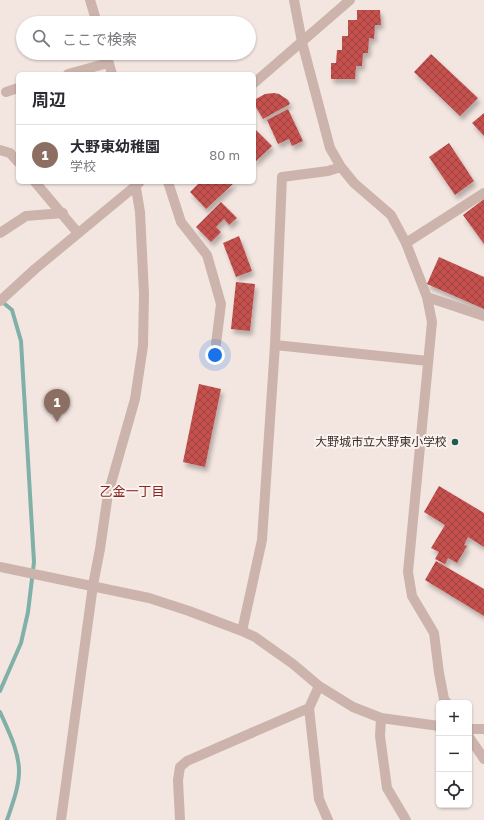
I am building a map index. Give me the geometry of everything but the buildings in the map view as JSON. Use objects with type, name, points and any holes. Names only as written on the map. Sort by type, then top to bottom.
[{"type":"street","points":[[90,0],[95,16]]},
{"type":"street","points":[[294,0],[302,42],[330,148],[341,167],[354,183],[391,215],[406,243],[427,297],[432,322],[408,572],[412,596],[434,633],[440,679],[445,700]]},
{"type":"street","points":[[256,81],[350,0]]},
{"type":"street","points":[[73,72],[102,60]]},
{"type":"street","points":[[108,60],[111,72]]},
{"type":"street","points":[[6,92],[16,89]]},
{"type":"street","points":[[0,150],[10,153],[16,160]]},
{"type":"street","points":[[242,631],[262,540],[275,345],[282,177],[328,171],[341,167]]},
{"type":"street","points":[[37,184],[78,233]]},
{"type":"street","points":[[4,298],[35,269],[136,184]]},
{"type":"street","points":[[61,820],[92,585],[100,549],[108,494],[135,399],[143,346],[144,286],[137,184]]},
{"type":"street","points":[[169,184],[181,222],[207,255],[221,304],[216,344]]},
{"type":"street","points":[[406,243],[484,193]]},
{"type":"street","points":[[0,233],[26,216],[63,214]]},
{"type":"street","points":[[427,297],[484,316]]},
{"type":"street","points":[[275,345],[428,361]]},
{"type":"street","points":[[0,567],[149,598],[242,631],[255,637],[293,664],[319,686],[353,707],[381,718],[436,726]]},
{"type":"street","points":[[319,686],[309,708],[319,799],[328,820]]},
{"type":"street","points":[[180,820],[178,780],[180,767],[187,761],[309,708]]},
{"type":"street","points":[[381,718],[380,736],[387,788],[406,820]]},
{"type":"street","points":[[472,729],[484,729]]},
{"type":"street","points":[[472,741],[484,759]]},
{"type":"waterway","points":[[0,300],[12,310],[21,341],[34,562],[28,612],[21,643],[0,691]]},
{"type":"waterway","points":[[0,712],[19,763],[18,784],[7,820]]},
{"type":"place","name":"大野東幼稚園","points":[[57,422]]},
{"type":"place","name":"大野城市立大野東小学校","points":[[455,442]]},
{"type":"district","name":"乙金一丁目","points":[[132,491]]}]
